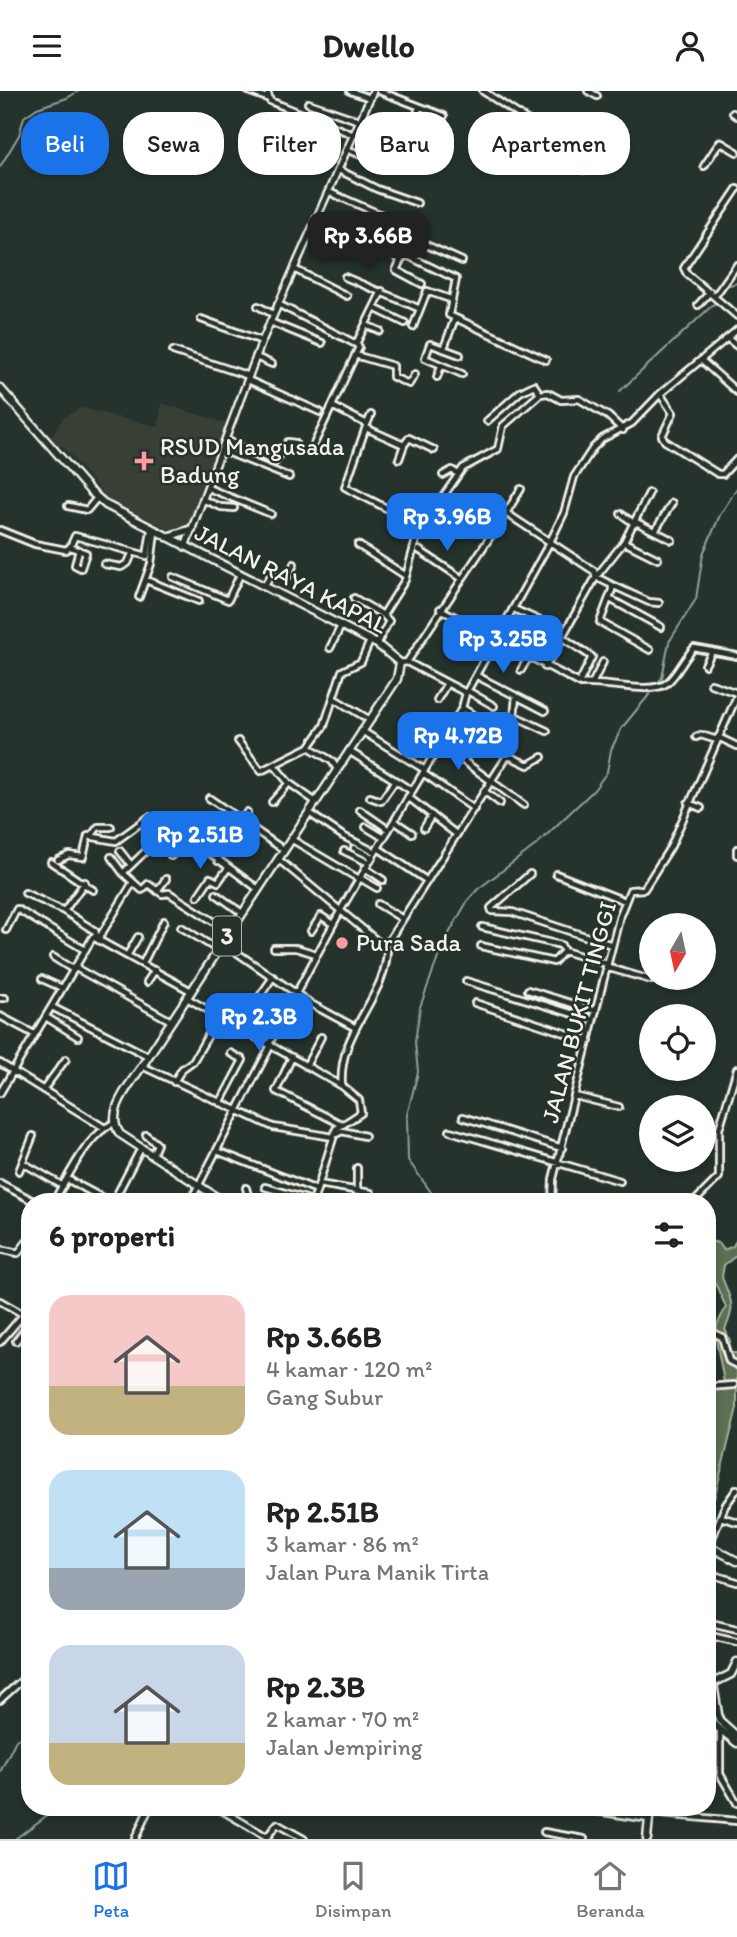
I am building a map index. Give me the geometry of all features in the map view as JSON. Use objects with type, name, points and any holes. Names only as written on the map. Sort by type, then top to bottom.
[{"type":"highway","name":"JALAN RAYA KAPAL","points":[[0,388],[97,498],[153,531],[373,642],[403,662],[397,679],[148,1056],[117,1107],[114,1123]]},
{"type":"highway","points":[[165,537],[192,529]]},
{"type":"highway","points":[[114,1123],[120,1134],[140,1150],[209,1193]]},
{"type":"highway","points":[[716,1550],[737,1561]]},
{"type":"highway","points":[[716,1683],[734,1676],[737,1662]]},
{"type":"highway","points":[[716,1708],[719,1720],[737,1736]]},
{"type":"highway","points":[[716,1727],[737,1743]]},
{"type":"highway","points":[[647,1839],[650,1816]]},
{"type":"main road","points":[[364,112],[371,94]]},
{"type":"main road","points":[[341,168],[355,135]]},
{"type":"main road","points":[[185,547],[262,341],[338,175]]},
{"type":"street","points":[[248,91],[355,135]]},
{"type":"street","points":[[267,91],[268,99]]},
{"type":"street","points":[[350,91],[371,94]]},
{"type":"street","points":[[379,91],[433,112]]},
{"type":"street","points":[[483,91],[515,112]]},
{"type":"street","points":[[588,91],[597,96]]},
{"type":"street","points":[[308,103],[355,119]]},
{"type":"street","points":[[418,112],[419,107]]},
{"type":"street","points":[[704,166],[720,142],[737,152]]},
{"type":"street","points":[[349,150],[355,152]]},
{"type":"street","points":[[341,171],[377,189],[417,203]]},
{"type":"street","points":[[737,188],[685,265],[687,274],[737,316]]},
{"type":"street","points":[[329,192],[407,226],[411,238],[462,261]]},
{"type":"street","points":[[316,219],[368,241],[401,260]]},
{"type":"street","points":[[422,284],[396,270],[406,255],[455,278],[447,314],[546,359]]},
{"type":"street","points":[[698,305],[715,297],[737,265]]},
{"type":"street","points":[[294,269],[346,296]]},
{"type":"street","points":[[345,277],[418,307]]},
{"type":"street","points":[[356,344],[382,291]]},
{"type":"street","points":[[413,327],[428,291],[450,299]]},
{"type":"street","points":[[278,305],[359,346],[314,444]]},
{"type":"street","points":[[258,306],[274,314]]},
{"type":"street","points":[[374,308],[405,323]]},
{"type":"street","points":[[444,348],[455,318]]},
{"type":"street","points":[[201,319],[262,341]]},
{"type":"street","points":[[270,322],[322,344]]},
{"type":"street","points":[[366,325],[380,331]]},
{"type":"street","points":[[194,1193],[316,954],[422,771],[442,744],[462,708],[467,692],[550,542],[569,496],[572,481],[598,442],[623,431],[660,394],[737,330]]},
{"type":"street","points":[[727,338],[737,346]]},
{"type":"street","points":[[460,355],[429,344],[425,358],[462,374]]},
{"type":"street","points":[[173,351],[249,378],[320,412]]},
{"type":"street","points":[[355,355],[393,366],[393,377],[409,384],[415,374]]},
{"type":"street","points":[[256,358],[272,364]]},
{"type":"street","points":[[701,360],[737,392]]},
{"type":"street","points":[[437,377],[441,366]]},
{"type":"street","points":[[487,421],[532,385],[539,392],[548,393],[561,400],[579,399],[608,416],[623,431]]},
{"type":"street","points":[[443,475],[456,472],[498,450],[503,426],[539,392]]},
{"type":"street","points":[[660,394],[673,412],[662,436],[665,442],[719,475],[737,459]]},
{"type":"street","points":[[332,406],[404,445]]},
{"type":"street","points":[[371,415],[345,487],[386,508]]},
{"type":"street","points":[[399,459],[408,438],[434,450]]},
{"type":"street","points":[[226,440],[275,462],[288,442],[295,443]]},
{"type":"street","points":[[222,450],[289,477]]},
{"type":"street","points":[[238,741],[261,771],[276,767],[311,748],[324,726],[342,671],[360,662],[406,576],[424,513],[432,512],[456,472]]},
{"type":"street","points":[[208,488],[271,514]]},
{"type":"street","points":[[494,706],[403,662],[521,489]]},
{"type":"street","points":[[545,667],[596,577],[624,542],[649,493]]},
{"type":"street","points":[[68,506],[87,510],[97,498]]},
{"type":"street","points":[[204,499],[234,508]]},
{"type":"street","points":[[655,531],[672,503]]},
{"type":"street","points":[[506,513],[594,571],[596,577],[651,603],[659,603]]},
{"type":"street","points":[[621,514],[672,540]]},
{"type":"street","points":[[0,530],[39,545],[66,550],[75,536],[132,554],[148,555],[153,531]]},
{"type":"street","points":[[139,597],[151,564],[153,531]]},
{"type":"street","points":[[624,542],[658,559]]},
{"type":"street","points":[[358,545],[406,576]]},
{"type":"street","points":[[69,547],[79,550]]},
{"type":"street","points":[[419,550],[461,578]]},
{"type":"street","points":[[104,564],[121,567],[128,563],[132,554]]},
{"type":"street","points":[[264,587],[272,574],[288,576],[294,564]]},
{"type":"street","points":[[173,577],[229,600],[240,575]]},
{"type":"street","points":[[146,580],[199,601]]},
{"type":"street","points":[[612,585],[610,599],[600,622],[650,650]]},
{"type":"street","points":[[354,598],[385,617]]},
{"type":"street","points":[[610,599],[661,627]]},
{"type":"street","points":[[439,609],[529,659],[579,683],[638,686],[665,684],[694,648],[737,656]]},
{"type":"street","points":[[514,609],[545,623]]},
{"type":"street","points":[[330,648],[341,626]]},
{"type":"street","points":[[562,637],[593,658],[579,683]]},
{"type":"street","points":[[521,670],[536,646]]},
{"type":"street","points":[[705,665],[712,651]]},
{"type":"street","points":[[593,682],[603,662]]},
{"type":"street","points":[[477,676],[545,711]]},
{"type":"street","points":[[711,684],[737,696]]},
{"type":"street","points":[[437,700],[446,685]]},
{"type":"street","points":[[386,945],[507,755],[514,735],[516,696]]},
{"type":"street","name":"JALAN BUKIT TINGGI","points":[[553,1193],[558,1163],[593,1020],[625,901],[630,890],[644,889],[671,846],[737,696]]},
{"type":"street","points":[[334,698],[370,720]]},
{"type":"street","points":[[462,708],[495,728]]},
{"type":"street","points":[[515,716],[547,731]]},
{"type":"street","points":[[362,731],[474,809]]},
{"type":"street","points":[[695,737],[701,735],[737,746]]},
{"type":"street","points":[[442,744],[457,757]]},
{"type":"street","points":[[442,744],[524,805]]},
{"type":"street","points":[[464,760],[472,746]]},
{"type":"street","points":[[311,748],[332,761],[337,769]]},
{"type":"street","points":[[349,751],[395,781],[456,834]]},
{"type":"street","points":[[507,755],[528,765],[542,757]]},
{"type":"street","points":[[409,763],[422,771]]},
{"type":"street","points":[[276,767],[289,783],[316,802]]},
{"type":"street","points":[[370,797],[381,801],[395,781]]},
{"type":"street","points":[[272,802],[289,783]]},
{"type":"street","points":[[484,791],[500,803]]},
{"type":"street","points":[[209,798],[284,850]]},
{"type":"street","points":[[688,803],[701,808]]},
{"type":"street","points":[[360,810],[389,830]]},
{"type":"street","points":[[218,861],[219,853],[247,812]]},
{"type":"street","points":[[309,813],[343,836],[426,880]]},
{"type":"street","points":[[424,828],[432,815]]},
{"type":"street","points":[[92,835],[116,841],[149,817],[186,836],[258,889]]},
{"type":"street","points":[[394,821],[412,833]]},
{"type":"street","points":[[58,860],[69,855],[83,857],[87,837],[98,827],[111,827]]},
{"type":"street","points":[[366,827],[384,838]]},
{"type":"street","points":[[171,856],[186,836]]},
{"type":"street","points":[[291,839],[377,888]]},
{"type":"street","points":[[125,875],[131,865],[150,847]]},
{"type":"street","points":[[354,848],[375,852]]},
{"type":"street","points":[[737,849],[737,855]]},
{"type":"street","points":[[120,851],[131,865]]},
{"type":"street","points":[[344,851],[369,863]]},
{"type":"street","points":[[111,857],[132,884],[142,890],[148,884],[158,891],[169,893],[230,932]]},
{"type":"street","points":[[278,859],[386,945],[388,954],[382,975],[354,1027],[345,1052],[342,1086]]},
{"type":"street","points":[[51,862],[85,882],[93,890]]},
{"type":"street","points":[[198,896],[210,878],[218,882],[228,869]]},
{"type":"street","points":[[365,869],[383,880]]},
{"type":"street","points":[[530,874],[491,908],[492,911],[512,912],[612,945]]},
{"type":"street","points":[[556,874],[625,901]]},
{"type":"street","points":[[158,891],[166,879]]},
{"type":"street","points":[[64,911],[85,882]]},
{"type":"street","points":[[0,1093],[73,968],[85,950],[98,938],[132,884]]},
{"type":"street","points":[[25,893],[64,911],[95,931],[98,938],[155,970],[219,1017],[342,1086],[359,1100],[361,1111],[358,1117],[341,1124],[332,1140],[316,1193]]},
{"type":"street","points":[[216,894],[242,913]]},
{"type":"street","points":[[378,904],[401,918]]},
{"type":"street","points":[[6,930],[17,909],[85,950]]},
{"type":"street","points":[[311,931],[321,916],[333,925]]},
{"type":"street","points":[[143,963],[164,921]]},
{"type":"street","points":[[181,927],[218,950]]},
{"type":"street","points":[[482,927],[561,945],[564,951],[639,976]]},
{"type":"street","points":[[128,954],[138,937]]},
{"type":"street","points":[[223,943],[313,1005],[354,1027]]},
{"type":"street","points":[[481,946],[554,962],[564,951]]},
{"type":"street","points":[[274,948],[296,948],[316,954]]},
{"type":"street","points":[[52,957],[171,1021]]},
{"type":"street","points":[[146,982],[155,970]]},
{"type":"street","points":[[258,1008],[262,1001],[261,994],[273,977]]},
{"type":"street","points":[[42,979],[62,988]]},
{"type":"street","points":[[466,981],[593,1020]]},
{"type":"street","points":[[528,990],[596,1011]]},
{"type":"street","points":[[475,1003],[589,1041]]},
{"type":"street","points":[[52,1007],[148,1056]]},
{"type":"street","points":[[0,1016],[34,1034]]},
{"type":"street","points":[[46,1017],[78,1037]]},
{"type":"street","points":[[174,1082],[183,1068],[193,1061],[219,1017]]},
{"type":"street","points":[[306,1066],[321,1037]]},
{"type":"street","points":[[220,1103],[243,1060],[230,1053]]},
{"type":"street","points":[[292,1057],[276,1091],[341,1124]]},
{"type":"street","points":[[43,1090],[66,1059]]},
{"type":"street","points":[[0,1063],[103,1128]]},
{"type":"street","points":[[142,1066],[277,1128],[332,1140],[334,1143],[339,1131],[365,1136]]},
{"type":"street","points":[[703,1193],[719,1177],[719,1129],[737,1069]]},
{"type":"street","points":[[575,1096],[619,1107]]},
{"type":"street","points":[[463,1117],[562,1147]]},
{"type":"street","points":[[58,1193],[103,1128],[114,1123]]},
{"type":"street","points":[[450,1131],[620,1181]]},
{"type":"street","points":[[146,1135],[158,1144],[152,1157]]},
{"type":"street","points":[[19,1171],[33,1136]]},
{"type":"street","points":[[116,1193],[140,1150]]},
{"type":"street","points":[[217,1151],[318,1187],[371,1193]]},
{"type":"street","points":[[23,1163],[63,1186]]},
{"type":"street","points":[[357,1168],[357,1192]]},
{"type":"street","points":[[67,1179],[94,1193]]},
{"type":"street","points":[[0,1183],[21,1194]]},
{"type":"street","points":[[265,1187],[286,1193]]},
{"type":"street","points":[[246,1188],[247,1193]]},
{"type":"street","points":[[338,1193],[339,1188]]},
{"type":"street","points":[[0,1249],[18,1253],[21,1249]]},
{"type":"street","points":[[0,1301],[21,1312]]},
{"type":"street","points":[[0,1342],[21,1318]]},
{"type":"street","points":[[16,1341],[21,1334]]},
{"type":"street","points":[[716,1334],[722,1337],[729,1361],[737,1365]]},
{"type":"street","points":[[716,1386],[734,1385]]},
{"type":"street","points":[[716,1528],[737,1489]]},
{"type":"street","points":[[732,1495],[737,1499]]},
{"type":"street","points":[[721,1517],[737,1522]]},
{"type":"street","points":[[717,1576],[737,1582]]},
{"type":"street","points":[[716,1624],[737,1629]]},
{"type":"street","points":[[716,1637],[737,1642]]},
{"type":"street","points":[[0,1700],[21,1681]]},
{"type":"street","points":[[720,1730],[720,1774],[737,1803]]},
{"type":"street","points":[[135,1839],[145,1816]]},
{"type":"street","points":[[232,1816],[268,1837],[277,1825],[303,1839]]},
{"type":"street","points":[[683,1816],[737,1821]]},
{"type":"street","points":[[544,1832],[584,1839]]},
{"type":"shaded area","name":"RSUD Mangusada Badung","points":[[162,403],[227,424],[191,527],[175,532],[108,500],[62,445],[59,447],[51,438],[63,418],[81,408],[158,427]]},
{"type":"green space","points":[[737,1239],[737,1255],[724,1265],[722,1277],[731,1302],[731,1314],[725,1329],[730,1341],[729,1353],[737,1353],[737,1408],[716,1491],[716,1386],[725,1387],[716,1340],[717,1325],[726,1307],[716,1285],[716,1242],[724,1250],[733,1246]]},
{"type":"waterway","points":[[0,167],[19,135],[24,117],[37,108],[79,91]]},
{"type":"waterway","points":[[719,297],[726,286],[737,283]]},
{"type":"waterway","points":[[620,391],[716,302]]},
{"type":"waterway","points":[[656,685],[662,678],[669,642],[696,599],[703,554],[720,515],[737,488]]},
{"type":"waterway","points":[[432,1193],[408,1160],[407,1115],[418,1072],[415,1042],[420,1007],[443,944],[468,900],[478,889],[536,845],[594,790],[607,772],[611,750],[621,729],[653,690]]},
{"type":"waterway","points":[[0,1772],[16,1740],[21,1737]]},
{"type":"waterway","points":[[15,1839],[46,1816]]},
{"type":"place","name":"RSUD Mangusada Badung","points":[[144,461]]},
{"type":"place","name":"Pura Sada","points":[[342,943]]}]
